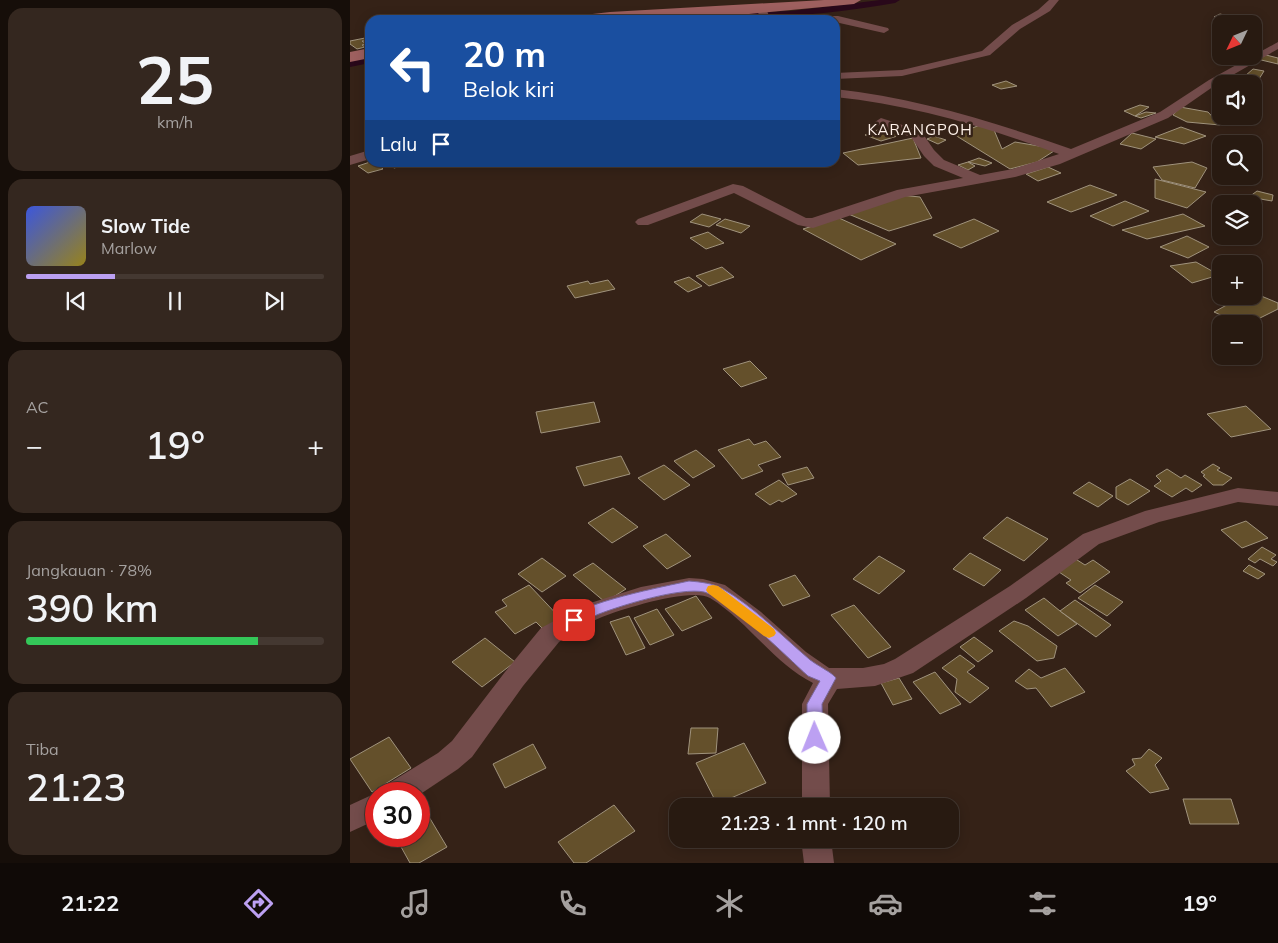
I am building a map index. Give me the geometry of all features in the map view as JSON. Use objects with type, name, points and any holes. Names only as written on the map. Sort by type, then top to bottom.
[{"type":"main road","points":[[729,15],[763,14],[854,0]]},
{"type":"main road","points":[[350,57],[365,54]]},
{"type":"street","points":[[840,76],[902,73],[986,53],[996,47],[1015,28],[1047,9],[1054,0]]},
{"type":"street","points":[[763,14],[778,15]]},
{"type":"street","points":[[840,19],[884,30]]},
{"type":"street","points":[[643,222],[727,189],[738,189],[803,222],[813,223],[902,193],[1040,167],[1164,115],[1213,82],[1278,45]]},
{"type":"street","points":[[840,93],[866,96],[955,115],[1014,133],[1071,154]]},
{"type":"street","points":[[881,122],[916,134],[929,153],[940,164],[978,179]]},
{"type":"street","points":[[350,161],[365,156]]},
{"type":"street","points":[[415,782],[448,761],[470,741],[514,679],[550,635],[586,614],[641,596],[689,586],[710,588],[754,620],[813,672],[829,678],[843,680],[884,674],[897,670],[1018,592],[1094,537],[1153,516],[1238,495],[1278,499]]},
{"type":"street","points":[[816,798],[815,704],[829,678]]},
{"type":"street","points":[[350,819],[365,812]]},
{"type":"street","points":[[817,848],[819,863]]},
{"type":"building","points":[[365,38],[365,41],[362,41],[365,44],[362,45],[365,47],[357,49],[350,44],[350,41]]},
{"type":"building","points":[[1266,55],[1278,58],[1278,64],[1262,60],[1262,57]]},
{"type":"building","points":[[1253,69],[1264,71],[1262,75],[1246,75]]},
{"type":"building","points":[[1006,81],[1017,86],[1001,89],[992,85]]},
{"type":"building","points":[[1140,105],[1149,107],[1135,116],[1124,111]]},
{"type":"building","points":[[1180,107],[1208,112],[1212,116],[1212,124],[1187,122],[1173,115]]},
{"type":"building","points":[[1146,112],[1156,113],[1141,118],[1135,116]]},
{"type":"building","points":[[980,125],[994,130],[1002,149],[1015,142],[1057,149],[1037,162],[1010,169],[955,135]]},
{"type":"building","points":[[885,127],[904,134],[881,141],[865,135]]},
{"type":"building","points":[[1181,127],[1206,136],[1184,144],[1155,137]]},
{"type":"building","points":[[1132,133],[1156,139],[1141,149],[1120,144]]},
{"type":"building","points":[[934,136],[946,140],[938,144],[927,139]]},
{"type":"building","points":[[913,138],[921,158],[858,165],[843,153]]},
{"type":"building","points":[[979,158],[992,163],[985,166],[968,162]]},
{"type":"building","points":[[968,162],[975,166],[968,170],[958,165]]},
{"type":"building","points":[[1192,162],[1207,168],[1195,188],[1162,180],[1153,167]]},
{"type":"building","points":[[365,164],[365,167],[381,167],[383,169],[368,173],[358,166]]},
{"type":"building","points":[[1048,167],[1061,173],[1038,181],[1026,174]]},
{"type":"building","points":[[1155,179],[1206,192],[1187,208],[1155,198]]},
{"type":"building","points":[[1090,185],[1117,195],[1071,212],[1047,202]]},
{"type":"building","points":[[1257,191],[1273,195],[1272,201],[1262,199],[1262,195],[1252,195]]},
{"type":"building","points":[[900,195],[920,197],[932,218],[889,231],[846,213]]},
{"type":"building","points":[[1125,201],[1149,211],[1113,226],[1090,216]]},
{"type":"building","points":[[702,214],[721,219],[709,227],[690,222]]},
{"type":"building","points":[[1183,214],[1205,226],[1147,239],[1122,230]]},
{"type":"building","points":[[839,218],[896,244],[861,260],[803,229]]},
{"type":"building","points":[[725,219],[750,226],[741,233],[716,225]]},
{"type":"building","points":[[974,219],[999,231],[961,248],[933,235]]},
{"type":"building","points":[[708,232],[724,243],[706,249],[690,238]]},
{"type":"building","points":[[1187,236],[1209,247],[1188,258],[1160,247]]},
{"type":"building","points":[[1196,262],[1212,271],[1212,277],[1192,283],[1170,266]]},
{"type":"building","points":[[722,267],[734,277],[709,286],[696,276]]},
{"type":"building","points":[[689,277],[702,286],[688,292],[674,282]]},
{"type":"building","points":[[608,280],[615,289],[575,298],[567,286],[588,281],[590,284]]},
{"type":"building","points":[[1262,296],[1278,303],[1278,309],[1262,317],[1262,315],[1221,315],[1214,312],[1227,305],[1262,305]]},
{"type":"building","points":[[750,361],[767,378],[741,387],[723,369]]},
{"type":"building","points":[[594,402],[600,422],[541,433],[536,412]]},
{"type":"building","points":[[1246,406],[1271,429],[1231,437],[1207,414]]},
{"type":"building","points":[[749,439],[754,445],[766,441],[781,457],[758,465],[763,471],[742,479],[718,450]]},
{"type":"building","points":[[696,450],[715,466],[693,478],[674,461]]},
{"type":"building","points":[[621,456],[630,474],[584,486],[576,467]]},
{"type":"building","points":[[1213,464],[1220,468],[1217,470],[1232,478],[1223,485],[1213,485],[1201,472]]},
{"type":"building","points":[[664,465],[690,485],[664,500],[638,478]]},
{"type":"building","points":[[807,467],[814,478],[788,485],[782,474]]},
{"type":"building","points":[[1167,469],[1181,478],[1185,475],[1202,485],[1192,492],[1186,488],[1172,497],[1154,486],[1161,481],[1156,476]]},
{"type":"building","points":[[1130,479],[1150,491],[1128,505],[1116,498],[1116,487]]},
{"type":"building","points":[[779,480],[797,494],[782,502],[779,500],[770,505],[755,494]]},
{"type":"building","points":[[1089,482],[1113,496],[1098,507],[1073,493]]},
{"type":"building","points":[[613,508],[638,527],[612,543],[588,523]]},
{"type":"building","points":[[1007,517],[1048,539],[1024,561],[983,538]]},
{"type":"building","points":[[1246,521],[1268,538],[1242,548],[1221,530]]},
{"type":"building","points":[[666,534],[691,556],[667,569],[643,546]]},
{"type":"building","points":[[1262,547],[1276,555],[1271,559],[1277,562],[1273,566],[1260,559],[1255,563],[1248,559]]},
{"type":"building","points":[[970,553],[1001,570],[984,586],[953,569]]},
{"type":"building","points":[[879,556],[905,571],[879,594],[853,579]]},
{"type":"building","points":[[542,558],[566,576],[542,592],[518,574]]},
{"type":"building","points":[[1074,558],[1085,565],[1093,560],[1110,572],[1080,593],[1066,583],[1071,580],[1056,570]]},
{"type":"building","points":[[593,563],[626,589],[605,602],[573,575]]},
{"type":"building","points":[[1249,565],[1265,574],[1258,579],[1243,571]]},
{"type":"building","points":[[795,575],[810,596],[783,606],[769,585]]},
{"type":"building","points":[[529,585],[563,621],[545,631],[536,622],[515,634],[495,612],[507,606],[502,600]]},
{"type":"building","points":[[1095,585],[1123,602],[1107,616],[1078,598]]},
{"type":"building","points":[[696,596],[712,618],[682,631],[665,609]]},
{"type":"building","points":[[1044,598],[1077,624],[1058,636],[1025,610]]},
{"type":"building","points":[[1075,600],[1111,625],[1096,637],[1060,611]]},
{"type":"building","points":[[854,605],[891,647],[868,658],[831,615]]},
{"type":"building","points":[[657,609],[674,635],[650,645],[634,618]]},
{"type":"building","points":[[629,616],[645,648],[626,655],[610,622]]},
{"type":"building","points":[[1014,621],[1028,626],[1057,646],[1054,658],[1037,661],[999,631]]},
{"type":"building","points":[[974,637],[993,651],[978,662],[960,647]]},
{"type":"building","points":[[485,638],[515,662],[482,687],[452,662]]},
{"type":"building","points":[[960,655],[975,666],[967,672],[989,688],[970,703],[955,692],[957,679],[942,668]]},
{"type":"building","points":[[1065,668],[1085,692],[1051,707],[1036,688],[1027,689],[1015,681],[1029,669],[1041,678]]},
{"type":"building","points":[[935,672],[961,704],[940,714],[913,682]]},
{"type":"building","points":[[899,678],[912,699],[893,705],[881,683]]},
{"type":"building","points":[[691,728],[718,728],[716,753],[688,754]]},
{"type":"building","points":[[389,737],[411,768],[388,782],[365,782],[350,759]]},
{"type":"building","points":[[744,743],[766,783],[731,798],[714,798],[696,763]]},
{"type":"building","points":[[533,744],[546,768],[505,788],[493,764]]},
{"type":"building","points":[[1149,749],[1162,758],[1155,765],[1169,789],[1150,793],[1126,771],[1135,765],[1132,759],[1141,758]]},
{"type":"building","points":[[1183,799],[1231,799],[1239,824],[1190,824]]},
{"type":"building","points":[[614,805],[635,831],[586,863],[574,863],[558,842]]},
{"type":"building","points":[[430,818],[447,847],[419,863],[410,863],[401,847],[430,847]]},
{"type":"waterway","points":[[762,15],[856,7],[895,0]]},
{"type":"waterway","points":[[350,64],[365,61]]},
{"type":"slow traffic","points":[[713,590],[717,591],[769,633]]},
{"type":"district","name":"KARANGPOH","points":[[920,129]]},
{"type":"route","points":[[574,620],[594,611],[641,596],[689,586],[710,588],[717,591],[754,620],[813,672],[829,678],[815,704],[815,738]]}]
